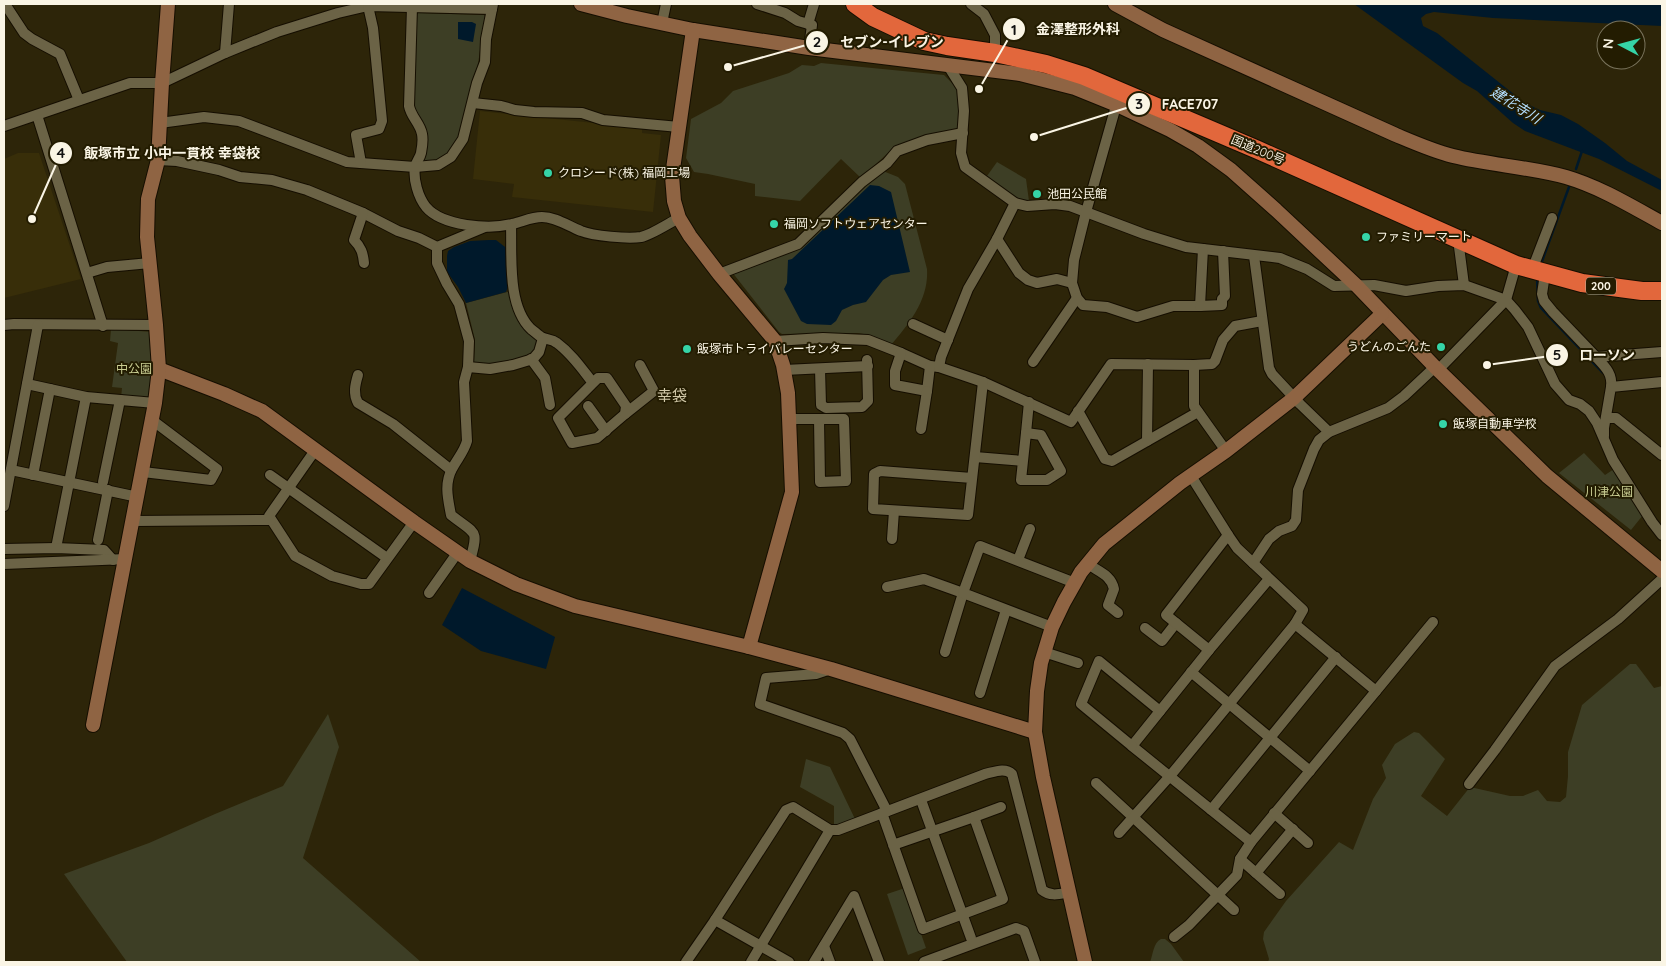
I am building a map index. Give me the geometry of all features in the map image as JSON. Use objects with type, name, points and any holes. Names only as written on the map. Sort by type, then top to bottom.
[{"type":"highway","name":"国道200号","points":[[854,4],[904,33],[924,41],[1046,64],[1084,76],[1119,98],[1201,126],[1534,271],[1611,288],[1662,291]]},
{"type":"street","points":[[5,4],[24,33],[32,40],[60,54],[79,100]]},
{"type":"street","points":[[93,725],[120,560],[134,521],[156,403],[159,369],[147,236],[148,199],[158,160],[168,4]]},
{"type":"street","points":[[225,53],[229,4]]},
{"type":"street","points":[[581,4],[693,30],[809,48],[920,60],[1020,74],[1119,98],[1193,143],[1231,170],[1356,285],[1382,314],[1547,476],[1662,571]]},
{"type":"street","points":[[662,23],[666,4]]},
{"type":"street","points":[[757,4],[786,13],[798,21],[812,25],[809,48]]},
{"type":"street","points":[[808,24],[814,4]]},
{"type":"street","points":[[971,4],[984,14],[995,35],[995,53]]},
{"type":"street","points":[[1115,4],[1163,30],[1423,147],[1454,156],[1538,170],[1568,178],[1597,188],[1662,223]]},
{"type":"street","points":[[4,126],[130,83],[162,83],[225,53],[276,32],[366,5],[412,7],[493,6],[486,40],[484,62],[463,139],[452,157],[438,165],[415,167],[347,162],[239,121],[204,117],[160,123]]},
{"type":"street","points":[[362,163],[356,135],[379,129],[382,121],[373,28],[366,5]]},
{"type":"street","points":[[412,7],[409,106],[410,113],[420,127],[422,134],[421,153],[415,167],[418,194],[435,215],[458,223],[486,226],[511,225],[526,219],[540,217],[553,218],[566,226],[586,233],[609,236],[642,236],[679,218]]},
{"type":"street","points":[[693,30],[672,176],[674,201],[679,218],[719,274],[775,340],[784,370],[788,393],[792,492],[749,647]]},
{"type":"street","points":[[920,60],[924,41]]},
{"type":"street","points":[[947,64],[962,88],[964,111],[961,153],[965,167],[1015,202],[1027,206],[1055,204],[1070,206],[1144,234],[1186,247],[1280,258],[1307,270],[1334,286],[1374,285],[1406,291],[1438,286],[1464,285],[1506,300],[1528,327],[1555,384],[1569,400],[1580,404],[1589,411],[1597,423],[1604,442],[1626,481],[1662,535]]},
{"type":"street","points":[[1119,98],[1074,260],[1072,283],[1077,298],[1083,305],[1106,307],[1137,317],[1173,306],[1222,305],[1222,299],[1226,296],[1223,252]]},
{"type":"street","points":[[473,103],[534,112],[582,113],[603,120],[679,127]]},
{"type":"street","points":[[37,115],[103,326]]},
{"type":"street","points":[[1193,143],[1201,126]]},
{"type":"street","points":[[719,274],[798,244],[862,182],[887,163],[897,151],[927,140],[963,133]]},
{"type":"street","points":[[158,160],[177,161],[219,170],[240,177],[272,180],[307,190],[363,212],[398,231],[437,247],[486,226]]},
{"type":"street","points":[[921,429],[927,391],[934,366],[948,340],[968,289],[997,239],[1015,202]]},
{"type":"street","points":[[363,212],[354,240],[360,247],[364,263]]},
{"type":"street","points":[[1253,563],[1269,539],[1279,531],[1292,526],[1296,520],[1298,490],[1319,440],[1329,432],[1388,408],[1436,368],[1534,271],[1552,218]]},
{"type":"street","points":[[511,225],[513,274],[517,308],[522,318],[543,338],[550,338],[566,350],[593,383]]},
{"type":"street","points":[[997,239],[1019,273],[1028,280],[1037,283],[1057,279],[1072,283]]},
{"type":"street","points":[[1458,239],[1464,285]]},
{"type":"street","points":[[437,247],[437,263],[459,304],[469,341],[468,367],[464,382],[467,441],[465,449],[452,470],[447,485],[451,515],[473,530],[476,540],[470,561]]},
{"type":"street","points":[[1200,306],[1203,249]]},
{"type":"street","points":[[1254,256],[1262,321],[1272,374],[1329,432]]},
{"type":"street","points":[[87,273],[107,267],[150,263]]},
{"type":"street","points":[[1534,271],[1544,301],[1610,372],[1612,382],[1604,428],[1604,442]]},
{"type":"street","points":[[1034,362],[1077,298]]},
{"type":"street","points":[[1085,962],[1043,778],[1035,732],[1037,691],[1044,652],[1052,627],[1075,583],[1104,544],[1294,398],[1382,314]]},
{"type":"street","points":[[775,340],[823,338],[868,340],[934,366],[984,382],[1071,422],[1111,364],[1212,364],[1223,340],[1235,326],[1262,321]]},
{"type":"street","points":[[913,324],[948,340]]},
{"type":"street","points":[[4,325],[156,325]]},
{"type":"street","points":[[4,506],[5,492],[11,470],[38,325]]},
{"type":"street","points":[[468,367],[490,369],[532,359],[539,352],[543,338]]},
{"type":"street","points":[[901,352],[895,371],[895,385],[927,391]]},
{"type":"street","points":[[1596,357],[1662,352]]},
{"type":"street","points":[[532,359],[545,378],[550,405]]},
{"type":"street","points":[[784,370],[868,363],[868,401],[862,407],[826,408],[821,405],[820,368]]},
{"type":"street","points":[[1147,441],[1148,364]]},
{"type":"street","points":[[625,414],[626,406],[607,378],[598,378],[558,418],[572,443],[597,438],[654,391],[640,365]]},
{"type":"street","points":[[1194,365],[1194,406],[1226,451]]},
{"type":"street","points":[[159,369],[262,411],[470,561],[516,584],[575,606],[749,647],[830,669],[1035,732]]},
{"type":"street","points":[[358,375],[354,392],[358,403],[393,424],[452,470]]},
{"type":"street","points":[[972,478],[880,471],[874,474],[873,509],[968,515],[984,382]]},
{"type":"street","points":[[1611,387],[1662,382]]},
{"type":"street","points":[[27,384],[86,396],[156,403]]},
{"type":"street","points":[[33,475],[50,389]]},
{"type":"street","points":[[56,548],[86,396]]},
{"type":"street","points":[[98,540],[120,400]]},
{"type":"street","points":[[1026,433],[1041,435],[1061,471],[1047,480],[1022,480],[1028,402]]},
{"type":"street","points":[[588,406],[606,430]]},
{"type":"street","points":[[1078,412],[1105,459],[1112,461],[1198,412]]},
{"type":"street","points":[[1606,418],[1616,418],[1662,455]]},
{"type":"street","points":[[789,419],[820,419],[844,419],[846,482],[820,482],[820,419]]},
{"type":"street","points":[[143,472],[211,480],[217,469],[152,420]]},
{"type":"street","points":[[316,449],[269,516],[295,556],[332,576],[361,584],[369,584],[414,522]]},
{"type":"street","points":[[975,457],[1022,461]]},
{"type":"street","points":[[11,470],[69,482],[105,486],[138,497]]},
{"type":"street","points":[[270,475],[387,558]]},
{"type":"street","points":[[1119,833],[1170,776],[1295,624],[1303,610],[1237,548],[1191,476]]},
{"type":"street","points":[[892,539],[894,511]]},
{"type":"street","points":[[134,521],[272,520]]},
{"type":"street","points":[[1018,560],[1030,529]]},
{"type":"street","points":[[1209,650],[1166,615],[1228,535]]},
{"type":"street","points":[[945,652],[980,546],[1075,583]]},
{"type":"street","points":[[4,549],[56,548],[104,550],[120,560]]},
{"type":"street","points":[[429,593],[458,552]]},
{"type":"street","points":[[4,564],[120,560]]},
{"type":"street","points":[[1088,564],[1105,574],[1110,580],[1114,589],[1108,605],[1118,612]]},
{"type":"street","points":[[1469,784],[1555,666],[1618,619],[1662,578]]},
{"type":"street","points":[[887,587],[924,579],[1052,627]]},
{"type":"street","points":[[1132,746],[1269,579]]},
{"type":"street","points":[[980,692],[1006,610]]},
{"type":"street","points":[[1174,936],[1189,925],[1237,875],[1240,859],[1251,842],[1433,622]]},
{"type":"street","points":[[1146,628],[1162,641],[1176,623]]},
{"type":"street","points":[[1295,624],[1376,691]]},
{"type":"street","points":[[1044,652],[1078,663]]},
{"type":"street","points":[[1211,810],[1336,657]]},
{"type":"street","points":[[1160,711],[1099,661],[1081,704],[1251,842]]},
{"type":"street","points":[[830,669],[816,674],[766,678],[760,704],[843,733],[850,739],[884,812],[893,845],[923,928],[1003,899],[974,817]]},
{"type":"street","points":[[1191,672],[1310,771]]},
{"type":"street","points":[[686,962],[786,810],[792,807],[830,830],[838,830],[921,800],[985,774],[1008,770],[1012,774],[1042,890],[1047,894],[1054,895],[1070,892]]},
{"type":"street","points":[[1096,783],[1234,910]]},
{"type":"street","points":[[921,800],[971,938]]},
{"type":"street","points":[[893,845],[1001,808]]},
{"type":"street","points":[[1274,813],[1308,843]]},
{"type":"street","points":[[1256,873],[1293,829]]},
{"type":"street","points":[[751,962],[830,830]]},
{"type":"street","points":[[1240,859],[1280,894]]},
{"type":"street","points":[[814,962],[854,896],[879,962]]},
{"type":"street","points":[[715,920],[788,962]]},
{"type":"street","points":[[924,962],[1016,928],[1024,931],[1035,962]]},
{"type":"street","points":[[824,946],[830,962]]},
{"type":"shaded area","points":[[480,111],[642,128],[642,133],[661,135],[653,212],[512,197],[514,184],[473,179]]},
{"type":"shaded area","points":[[18,153],[39,153],[81,279],[4,298],[4,159]]},
{"type":"green space","points":[[418,13],[485,16],[478,64],[461,135],[443,159],[419,164],[424,152],[412,106],[414,17]]},
{"type":"green space","points":[[821,63],[944,75],[959,90],[960,130],[910,142],[890,151],[861,178],[841,159],[800,201],[755,196],[755,184],[694,172],[686,158],[691,119],[721,103],[733,91],[789,73],[802,65],[814,66]]},
{"type":"green space","points":[[997,162],[1026,179],[1029,201],[1017,199],[987,176]]},
{"type":"green space","points":[[883,171],[898,177],[905,184],[927,269],[925,290],[917,310],[891,345],[869,335],[858,333],[782,334],[732,272],[799,248],[872,179]]},
{"type":"green space","points":[[511,291],[515,313],[522,324],[538,340],[536,348],[531,354],[514,362],[476,366],[474,363],[475,340],[466,303]]},
{"type":"green space","name":"中公園","points":[[111,329],[153,332],[154,351],[150,398],[121,398],[122,388],[112,387],[118,343],[110,341]]},
{"type":"green space","name":"川津公園","points":[[1584,453],[1605,475],[1614,469],[1643,515],[1631,530],[1559,473]]},
{"type":"green space","points":[[1630,664],[1636,664],[1654,688],[1662,686],[1662,962],[1268,962],[1269,959],[1263,939],[1264,932],[1286,901],[1339,842],[1353,850],[1373,799],[1386,778],[1382,765],[1395,744],[1414,732],[1419,733],[1445,759],[1421,796],[1447,816],[1470,787],[1510,796],[1523,796],[1538,790],[1547,801],[1560,802],[1566,797],[1568,752],[1582,705]]},
{"type":"green space","points":[[328,714],[339,747],[303,858],[421,962],[127,962],[64,874],[149,843],[283,786]]},
{"type":"green space","points":[[806,759],[830,767],[855,819],[839,826],[834,826],[834,806],[800,787]]},
{"type":"green space","points":[[905,888],[926,948],[908,955],[887,894]]},
{"type":"green space","points":[[1161,939],[1165,939],[1171,944],[1184,962],[1150,962],[1155,946]]},
{"type":"water","name":"建花寺川","points":[[1354,4],[1662,4],[1662,26],[1646,25],[1646,20],[1596,20],[1596,23],[1493,18],[1434,12],[1426,14],[1421,18],[1423,26],[1437,33],[1525,103],[1540,110],[1561,115],[1578,124],[1627,161],[1662,180],[1662,191],[1599,159],[1525,131],[1513,123],[1477,91],[1463,83]]},
{"type":"water","points":[[458,22],[472,22],[476,24],[473,42],[458,39]]},
{"type":"water","points":[[870,185],[879,186],[891,192],[910,272],[891,275],[883,280],[866,302],[842,310],[836,321],[831,325],[807,324],[801,321],[784,289],[787,283],[788,260],[792,259]]},
{"type":"water","points":[[496,240],[509,250],[510,281],[506,292],[466,303],[458,287],[447,272],[448,251],[470,241]]},
{"type":"water","points":[[462,588],[555,637],[546,669],[481,651],[442,625]]},
{"type":"waterway","points":[[1576,169],[1582,151]]},
{"type":"waterway","points":[[1541,264],[1569,187]]},
{"type":"waterway","points":[[1537,277],[1538,301],[1541,308],[1603,373]]},
{"type":"place","name":"セブン-イレブン","points":[[728,67]]},
{"type":"place","name":"金澤整形外科","points":[[979,89]]},
{"type":"place","name":"FACE707","points":[[1034,137]]},
{"type":"place","name":"クロシード(株) 福岡工場","points":[[548,173]]},
{"type":"place","name":"池田公民館","points":[[1037,194]]},
{"type":"place","name":"飯塚市立 小中一貫校 幸袋校","points":[[32,219]]},
{"type":"place","name":"福岡ソフトウェアセンター","points":[[774,224]]},
{"type":"place","name":"ファミリーマート","points":[[1366,237]]},
{"type":"place","name":"うどんのごんた","points":[[1441,347]]},
{"type":"place","name":"飯塚市トライバレーセンター","points":[[687,349]]},
{"type":"place","name":"ローソン","points":[[1487,365]]},
{"type":"place","name":"飯塚自動車学校","points":[[1443,424]]},
{"type":"district","name":"幸袋","points":[[672,396]]}]
